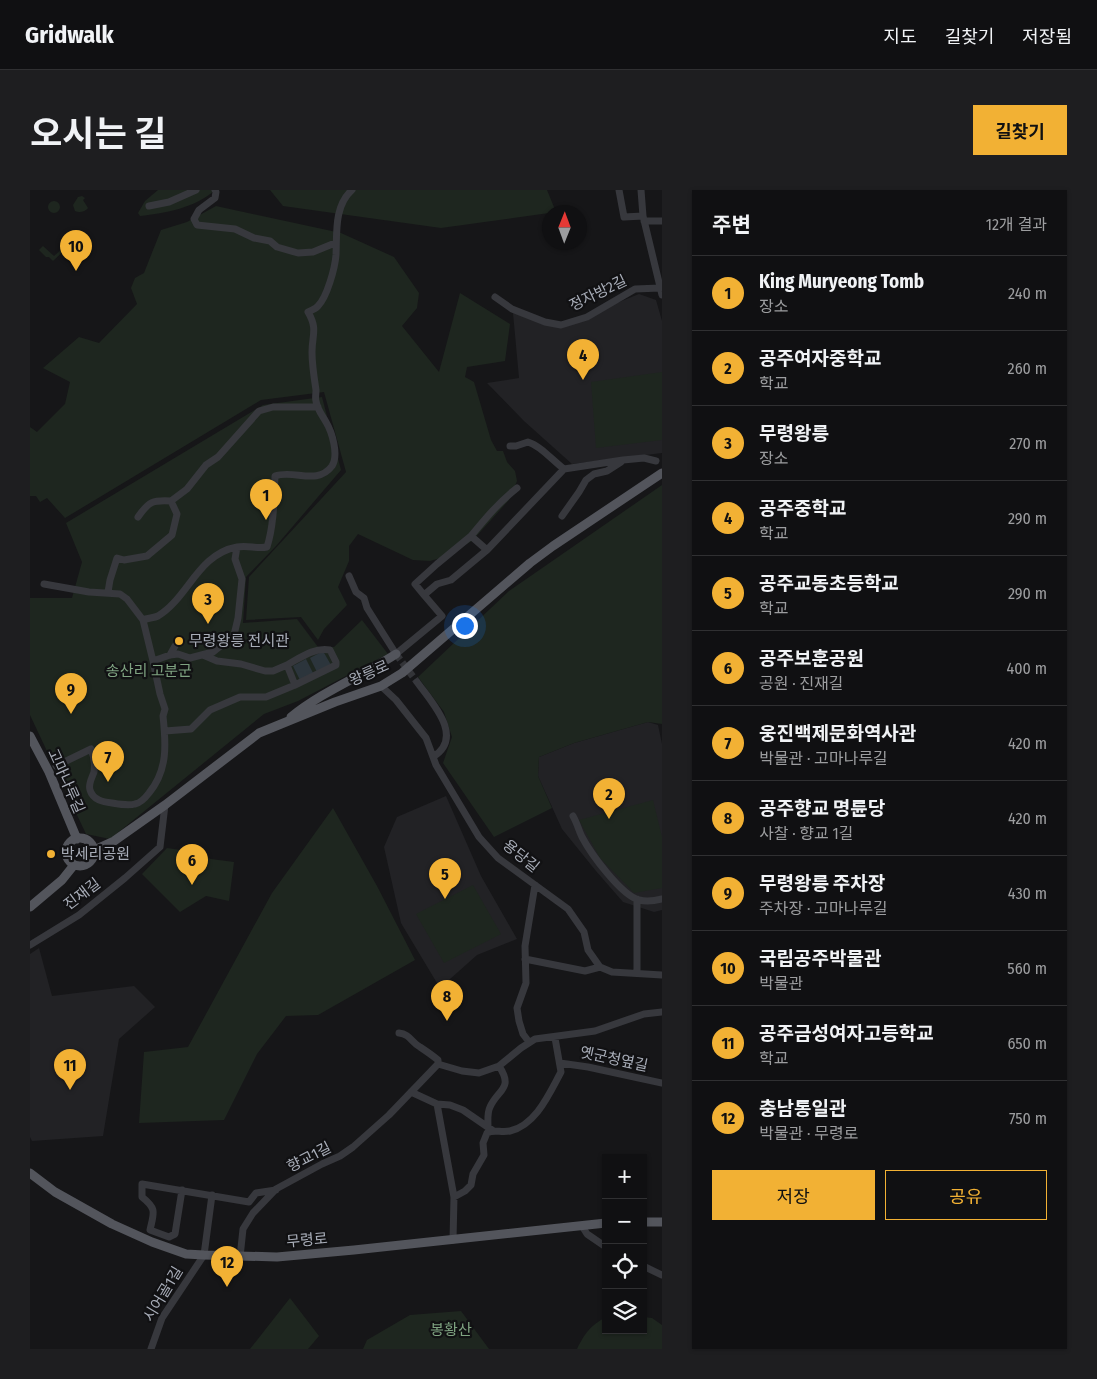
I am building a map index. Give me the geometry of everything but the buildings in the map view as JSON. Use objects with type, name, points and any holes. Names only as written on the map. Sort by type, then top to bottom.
[{"type":"main road","name":"왕릉로","points":[[30,908],[62,880],[74,865],[81,866],[89,863],[94,850],[114,841],[165,805],[259,733],[335,702],[381,686],[402,674],[553,546],[662,473]]},
{"type":"main road","points":[[285,723],[303,707],[325,693],[396,654]]},
{"type":"main road","name":"고마나루길","points":[[30,736],[49,772],[77,839]]},
{"type":"main road","points":[[74,865],[68,860],[66,852],[69,844],[77,839],[85,840],[89,842],[94,850]]},
{"type":"main road","name":"무령로","points":[[30,1173],[55,1192],[112,1224],[152,1242],[186,1254],[286,1256],[602,1224]]},
{"type":"main road","points":[[647,1222],[662,1222]]},
{"type":"street","points":[[149,206],[169,202],[196,190]]},
{"type":"street","points":[[215,190],[215,198],[196,214],[194,219],[197,225],[235,229],[254,238],[270,241],[277,247],[298,253],[313,252],[335,243]]},
{"type":"street","points":[[143,620],[157,616],[172,604],[203,566],[229,548],[249,545],[260,548],[267,547],[275,476],[289,474],[302,477],[321,475],[332,466],[335,458],[333,442],[327,423],[316,400],[312,361],[315,334],[308,312],[318,307],[327,293],[336,256],[335,243],[338,217],[344,197],[352,190]]},
{"type":"street","points":[[619,190],[624,217],[662,221]]},
{"type":"street","points":[[641,190],[643,219],[661,291]]},
{"type":"street","name":"정자방2길","points":[[495,297],[512,309],[546,322],[561,324],[587,317],[636,289],[661,291]]},
{"type":"street","points":[[138,517],[147,504],[157,500],[172,501],[187,489],[206,465],[218,457],[260,411],[273,407],[318,407]]},
{"type":"street","points":[[510,446],[528,442],[533,444],[564,470]]},
{"type":"street","points":[[424,595],[437,584],[451,580],[487,550],[564,470],[623,460],[644,458],[656,461]]},
{"type":"street","points":[[562,516],[580,492],[586,480],[594,474],[607,471],[623,460]]},
{"type":"street","points":[[349,576],[356,592],[364,598],[367,608],[396,654],[442,616],[415,584],[471,536],[483,521],[517,488]]},
{"type":"street","points":[[108,592],[117,558],[124,560],[147,556],[172,535],[177,514],[172,501]]},
{"type":"street","points":[[471,536],[487,550]]},
{"type":"street","points":[[153,661],[170,655],[178,654],[190,658],[213,652],[234,635],[238,618],[242,579],[235,559],[237,547]]},
{"type":"street","points":[[44,584],[89,592],[120,594],[127,599],[143,620],[165,709],[163,716],[165,756],[157,783],[145,798],[135,804],[104,802],[96,799],[89,790],[94,770],[92,749],[56,766]]},
{"type":"street","points":[[170,655],[174,646]]},
{"type":"street","points":[[165,731],[191,729],[210,710],[240,697],[266,697],[336,665],[330,650],[324,649],[313,652],[273,671],[217,661],[202,655]]},
{"type":"street","points":[[287,666],[295,685]]},
{"type":"street","points":[[417,682],[444,722],[447,734],[446,743],[441,752],[433,757]]},
{"type":"street","name":"용당길","points":[[381,686],[396,700],[426,738],[436,765],[479,837],[498,858],[568,909],[584,932],[588,950],[600,967]]},
{"type":"street","name":"진재길","points":[[30,945],[79,914],[126,878],[160,847],[165,805]]},
{"type":"street","points":[[573,816],[581,835],[598,862],[627,892],[637,899],[648,902],[659,900]]},
{"type":"street","points":[[529,1042],[523,1034],[518,1021],[517,1008],[526,984],[525,946],[535,885]]},
{"type":"street","points":[[637,899],[637,973]]},
{"type":"street","points":[[525,958],[585,971],[600,967],[612,972],[662,975]]},
{"type":"street","points":[[399,1033],[406,1034],[417,1046],[438,1060],[438,1064],[462,1071],[479,1072],[500,1066],[535,1039],[555,1038],[595,1031],[644,1014],[662,1012]]},
{"type":"street","points":[[411,1092],[437,1104],[450,1105],[463,1110],[490,1128],[509,1131],[531,1118],[541,1107],[561,1072],[555,1038]]},
{"type":"street","name":"옛군청옆길","points":[[560,1063],[662,1084]]},
{"type":"street","name":"향교1길","points":[[240,1256],[243,1229],[253,1213],[276,1190],[353,1148],[389,1115],[438,1064]]},
{"type":"street","points":[[454,1197],[471,1185],[473,1174],[484,1155],[483,1143],[486,1133],[490,1128],[488,1109],[505,1086],[506,1080],[500,1066]]},
{"type":"street","points":[[437,1104],[454,1197],[453,1240]]},
{"type":"street","points":[[182,1190],[175,1234],[169,1236],[150,1230],[154,1210],[151,1204],[142,1197],[142,1184],[182,1190],[249,1202],[256,1193],[276,1190]]},
{"type":"street","points":[[204,1255],[212,1196]]},
{"type":"street","points":[[582,1226],[587,1234],[602,1244]]},
{"type":"street","name":"시어골1길","points":[[151,1349],[162,1318],[204,1255]]},
{"type":"street","points":[[647,1268],[662,1276]]},
{"type":"shaded area","points":[[639,294],[656,300],[662,321],[662,453],[572,464],[524,421],[487,383],[519,378],[513,313],[553,323],[570,322]]},
{"type":"shaded area","points":[[323,651],[331,665],[317,672],[310,658]]},
{"type":"shaded area","points":[[306,659],[313,673],[300,680],[293,666]]},
{"type":"shaded area","points":[[648,722],[658,725],[662,744],[662,910],[654,912],[623,902],[596,871],[562,829],[538,776],[539,757],[574,743]]},
{"type":"shaded area","points":[[446,796],[481,876],[517,939],[477,955],[440,988],[401,923],[384,847],[397,817]]},
{"type":"shaded area","points":[[39,948],[52,996],[134,986],[155,1007],[119,1039],[103,1136],[32,1141],[30,1137],[30,954]]},
{"type":"green space","points":[[158,190],[215,190],[198,201],[180,209],[140,216],[138,213],[145,201]]},
{"type":"green space","points":[[270,190],[547,190],[553,205],[542,205],[542,214],[441,228],[283,206]]},
{"type":"green space","points":[[82,196],[85,198],[83,200],[88,208],[82,212],[75,211],[73,205],[78,197]]},
{"type":"green space","points":[[56,201],[59,202],[59,212],[52,213],[49,212],[48,205],[49,202]]},
{"type":"green space","points":[[216,206],[341,233],[394,257],[419,293],[417,308],[402,326],[439,372],[460,293],[510,324],[505,361],[467,367],[465,377],[474,382],[491,440],[497,451],[503,451],[507,462],[515,471],[517,481],[509,500],[472,541],[444,557],[430,561],[413,560],[358,534],[349,546],[349,561],[338,587],[347,605],[324,629],[318,640],[301,617],[246,620],[249,577],[346,472],[324,392],[261,400],[65,518],[47,498],[40,502],[36,496],[30,496],[30,427],[37,432],[65,404],[70,382],[43,368],[79,337],[99,343],[137,304],[131,288],[135,278],[144,273],[161,230],[187,222]]},
{"type":"green space","points":[[74,238],[76,239],[53,261],[39,250],[43,246],[54,256]]},
{"type":"green space","points":[[662,372],[662,440],[596,448],[591,382]]},
{"type":"green space","name":"송산리 고분군","points":[[322,397],[341,470],[276,546],[246,577],[243,623],[297,619],[318,647],[334,647],[362,620],[388,654],[298,701],[264,714],[110,839],[86,834],[30,715],[30,598],[72,598],[82,562],[66,523],[263,405]]},
{"type":"green space","points":[[662,485],[662,724],[648,722],[574,743],[539,757],[538,776],[552,808],[494,837],[443,763],[452,737],[444,712],[418,677],[509,591]]},
{"type":"green space","points":[[653,800],[662,837],[662,888],[634,893],[600,858],[579,820]]},
{"type":"green space","points":[[333,808],[377,886],[415,960],[318,1015],[286,1016],[257,1054],[224,1120],[139,1123],[144,1052],[188,1047],[272,893]]},
{"type":"green space","points":[[167,848],[194,852],[211,859],[234,862],[229,901],[206,896],[180,912],[142,874]]},
{"type":"green space","points":[[473,885],[501,934],[444,963],[416,914]]},
{"type":"green space","points":[[290,1298],[319,1336],[308,1349],[250,1349]]},
{"type":"green space","name":"봉황산","points":[[461,1311],[489,1349],[363,1349],[367,1340],[410,1315]]},
{"type":"green space","points":[[647,1317],[652,1318],[662,1325],[662,1349],[577,1349],[588,1330],[602,1320],[602,1334],[647,1334]]},
{"type":"tunnel","points":[[396,654],[417,682]]},
{"type":"place","name":"국립공주박물관","points":[[76,271]]},
{"type":"place","name":"공주중학교","points":[[583,380]]},
{"type":"place","name":"King Muryeong Tomb","points":[[266,520]]},
{"type":"place","name":"무령왕릉","points":[[208,624]]},
{"type":"place","name":"무령왕릉 전시관","points":[[179,641]]},
{"type":"place","name":"무령왕릉 주차장","points":[[71,714]]},
{"type":"place","name":"웅진백제문화역사관","points":[[108,782]]},
{"type":"place","name":"공주여자중학교","points":[[609,819]]},
{"type":"place","name":"박세리공원","points":[[51,854]]},
{"type":"place","name":"공주보훈공원","points":[[192,885]]},
{"type":"place","name":"공주교동초등학교","points":[[445,899]]},
{"type":"place","name":"공주향교 명륜당","points":[[447,1021]]},
{"type":"place","name":"공주금성여자고등학교","points":[[70,1090]]},
{"type":"place","name":"충남통일관","points":[[227,1287]]}]
